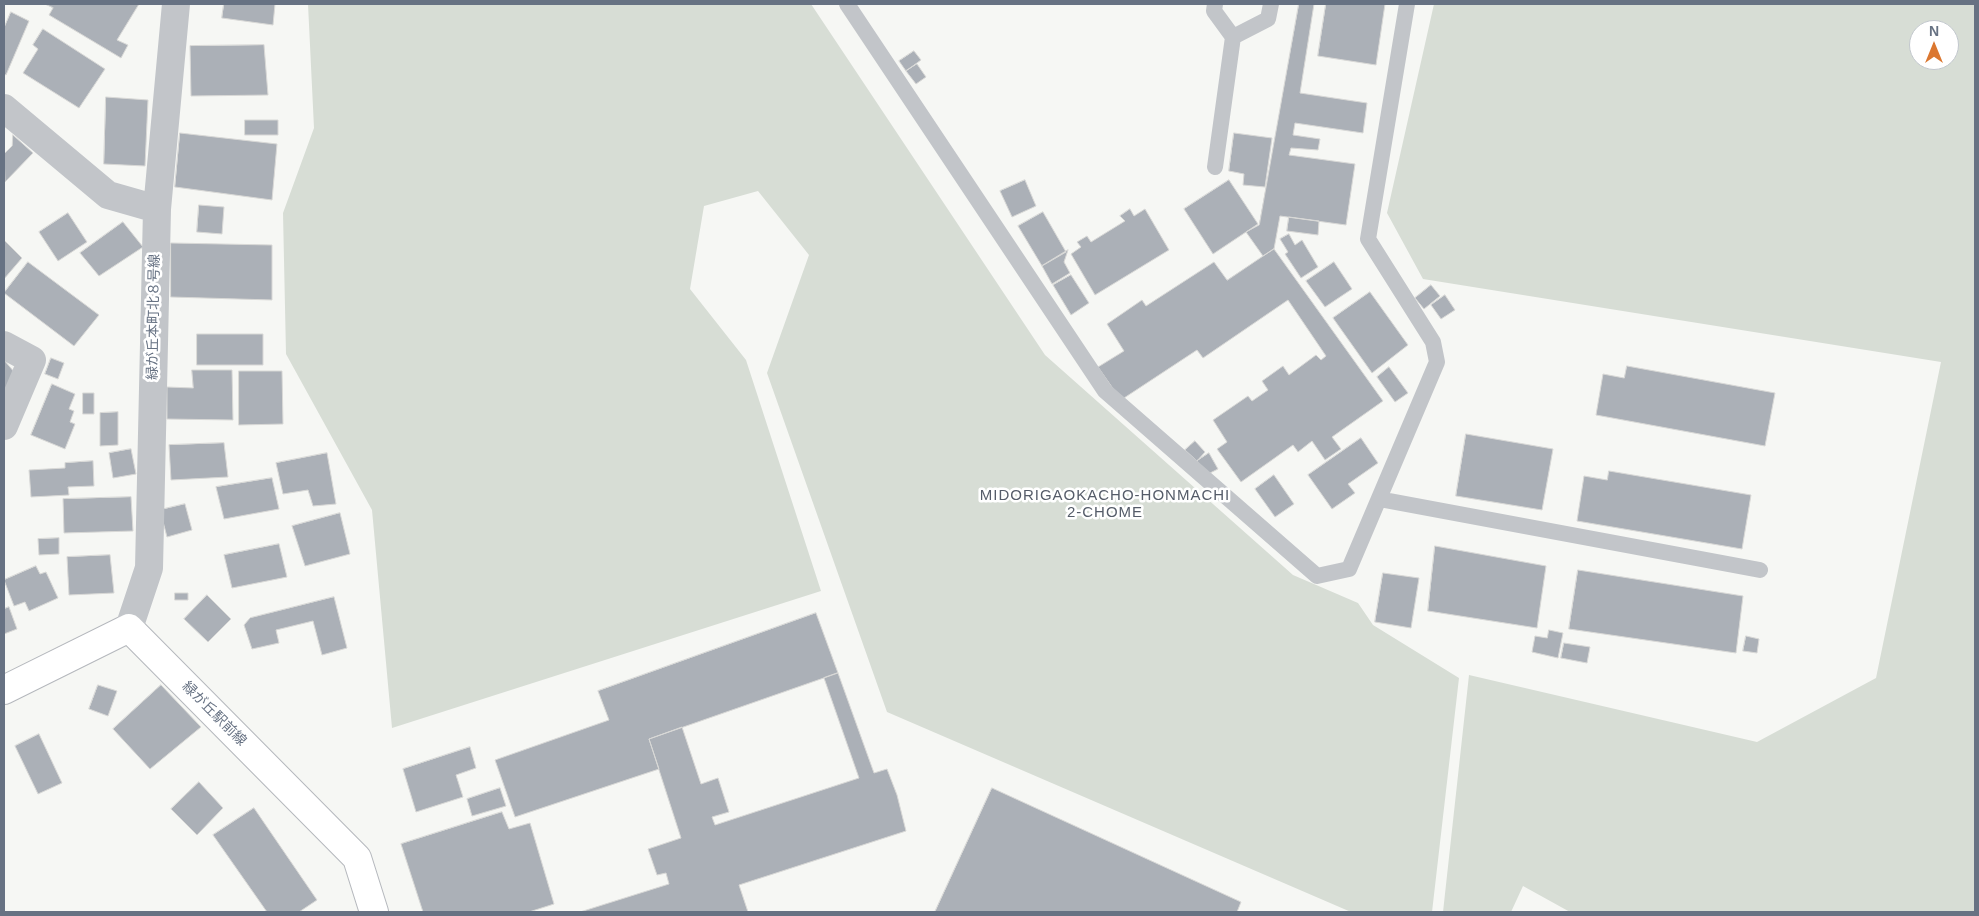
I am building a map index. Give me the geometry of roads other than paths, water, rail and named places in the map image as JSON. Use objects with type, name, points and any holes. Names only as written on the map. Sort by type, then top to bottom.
[{"type":"street","name":"緑が丘本町北８号線","points":[[129,628],[149,568],[157,209],[176,4]]},
{"type":"street","points":[[4,108],[108,196],[157,209]]},
{"type":"street","points":[[4,345],[32,360],[4,426]]},
{"type":"street","points":[[4,690],[129,628]]},
{"type":"street","name":"緑が丘駅前線","points":[[129,628],[357,858],[374,912]]},
{"type":"lane","points":[[847,4],[1106,391],[1317,576],[1349,569],[1437,362],[1432,342],[1368,239],[1407,4]]},
{"type":"lane","points":[[1215,4],[1214,11],[1233,37],[1215,167]]},
{"type":"lane","points":[[1233,37],[1268,19],[1271,4]]},
{"type":"lane","points":[[1379,500],[1760,570]]},
{"type":"district","name":"MIDORIGAOKACHO-HONMACHI 2-CHOME","points":[[1105,504]]}]
